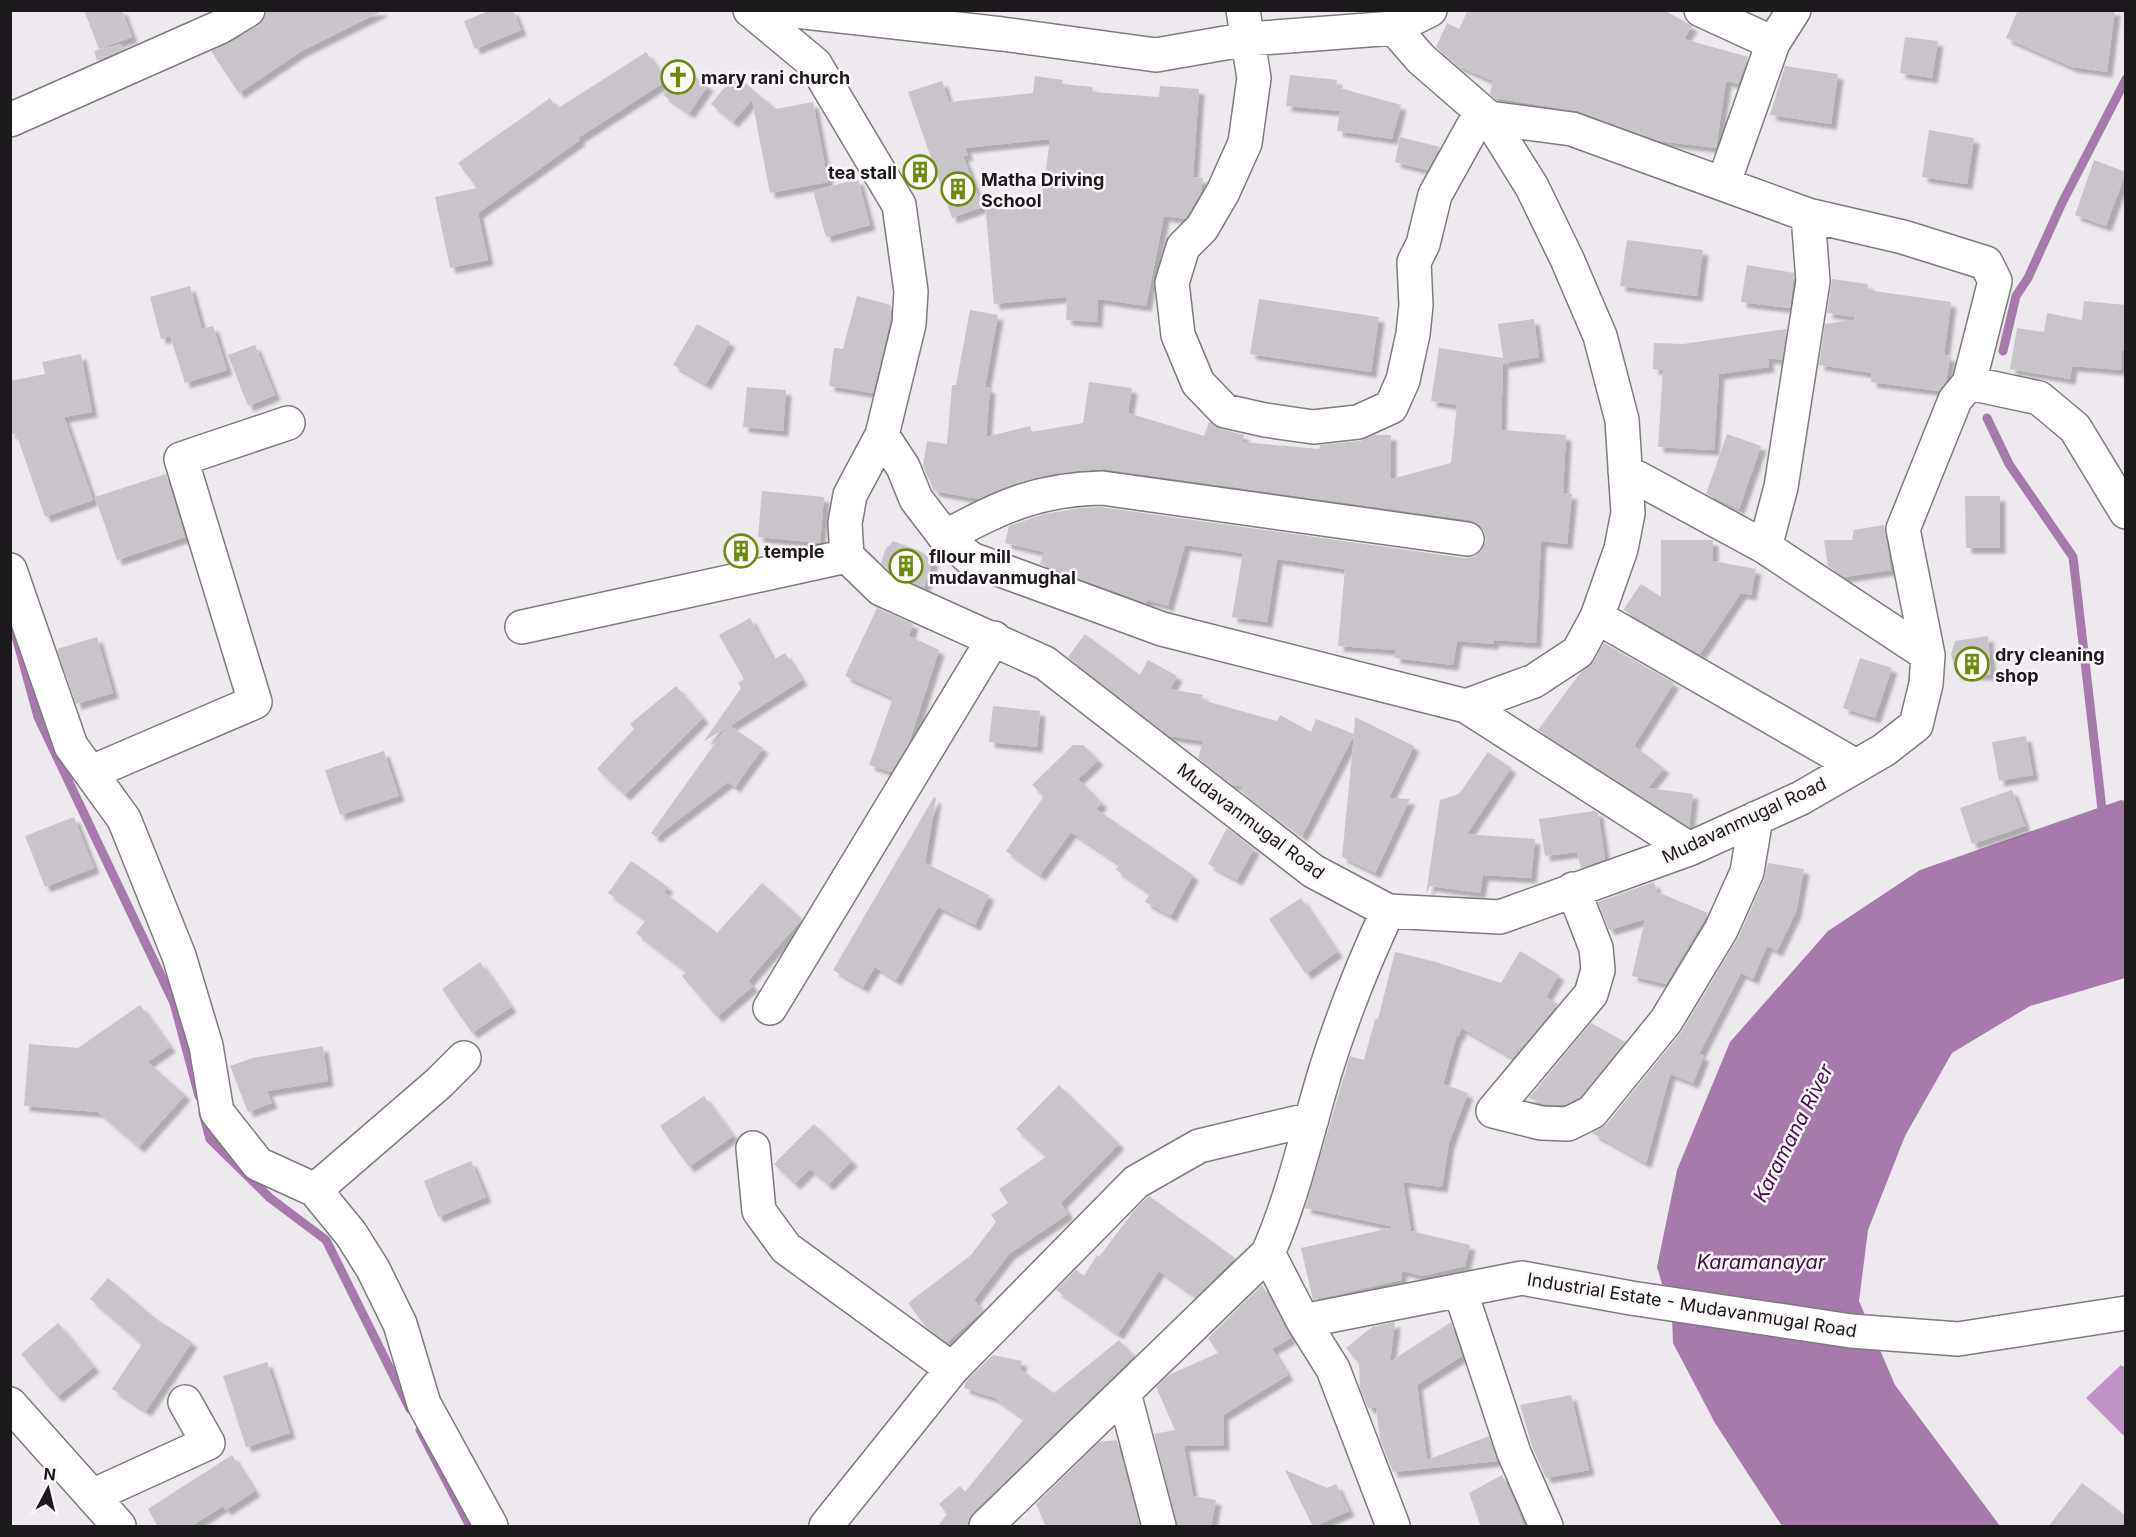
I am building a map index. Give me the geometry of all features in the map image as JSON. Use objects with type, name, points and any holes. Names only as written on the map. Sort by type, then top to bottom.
[{"type":"street","points":[[10,120],[220,27],[248,10]]},
{"type":"street","points":[[522,627],[847,556],[845,524],[850,495],[882,435],[910,313],[911,291],[899,205],[815,64],[750,10]]},
{"type":"street","points":[[787,10],[1002,34],[1156,55],[1245,25],[1361,20],[1394,28],[1421,59],[1485,115],[1532,187],[1567,259],[1600,336],[1622,420],[1628,513],[1622,549],[1596,617],[1578,652],[1534,681],[1466,706]]},
{"type":"street","points":[[1394,28],[1430,10]]},
{"type":"street","points":[[1701,10],[1773,43]]},
{"type":"street","points":[[1724,183],[1773,43],[1794,10]]},
{"type":"street","points":[[1245,25],[1254,78],[1245,142],[1223,192],[1202,228],[1183,247],[1172,283],[1178,335],[1198,383],[1225,411],[1313,427],[1358,422],[1391,407],[1403,380],[1413,334],[1416,305],[1414,262],[1423,244],[1435,195],[1485,115]]},
{"type":"street","points":[[1485,115],[1572,129],[1808,215],[1903,237],[1986,263],[1995,281],[1969,383],[2039,398],[2075,428],[2126,512]]},
{"type":"street","points":[[1765,547],[1781,487],[1813,281],[1808,215]]},
{"type":"street","name":"Mudavanmugal Road","points":[[847,556],[881,589],[994,638],[1045,663],[1313,871],[1388,911],[1500,917],[1689,849],[1801,798],[1884,750],[1916,725],[1926,684],[1928,655],[1904,529],[1955,400],[1969,383]]},
{"type":"street","points":[[92,772],[255,702],[181,459],[288,423]]},
{"type":"street","points":[[882,435],[903,467],[916,499],[945,537],[971,559],[1162,629],[1466,706],[1689,849]]},
{"type":"street","points":[[1625,471],[1765,547],[1928,655]]},
{"type":"street","points":[[945,537],[992,510],[1068,489],[1102,488],[1467,538]]},
{"type":"street","points":[[10,570],[71,746],[124,819],[179,956],[206,1046],[217,1112],[258,1164],[315,1190],[351,1234],[373,1269],[400,1324],[424,1404],[491,1527]]},
{"type":"street","points":[[1596,617],[1856,766]]},
{"type":"street","points":[[770,1008],[994,638]]},
{"type":"street","points":[[1573,889],[1596,948],[1598,970],[1592,994],[1492,1111],[1541,1123],[1568,1124],[1592,1112],[1666,1021],[1721,930],[1747,872],[1756,818]]},
{"type":"street","points":[[986,1527],[1268,1253],[1285,1214],[1327,1068],[1366,957],[1388,911]]},
{"type":"street","points":[[315,1190],[439,1083],[464,1058]]},
{"type":"street","points":[[826,1527],[952,1369],[1136,1182],[1199,1146],[1312,1119]]},
{"type":"street","points":[[753,1148],[759,1211],[786,1248],[952,1369]]},
{"type":"street","points":[[1268,1253],[1303,1321],[1333,1369],[1393,1527]]},
{"type":"street","name":"Industrial Estate - Mudavanmugal Road","points":[[1303,1321],[1522,1278],[1636,1299],[1851,1331],[1958,1339],[2126,1313]]},
{"type":"street","points":[[1461,1290],[1514,1453],[1546,1527]]},
{"type":"street","points":[[1124,1393],[1159,1527]]},
{"type":"street","points":[[92,1496],[208,1443],[185,1402]]},
{"type":"street","points":[[10,1404],[119,1527]]},
{"type":"shaded area","points":[[2121,1365],[2125,1368],[2125,1437],[2086,1398]]},
{"type":"water","name":"Karamanayar","points":[[2121,800],[2125,801],[2125,978],[2030,1006],[1952,1053],[1905,1136],[1868,1230],[1859,1301],[1895,1385],[2000,1526],[1782,1526],[1715,1423],[1673,1343],[1672,1317],[1657,1267],[1677,1170],[1730,1042],[1828,931],[1920,870]]},
{"type":"building","points":[[84,10],[122,10],[132,37],[99,49]]},
{"type":"building","points":[[267,10],[384,10],[300,52],[239,93],[211,51],[258,26]]},
{"type":"building","points":[[491,10],[513,10],[521,30],[475,49],[464,21]]},
{"type":"building","points":[[1468,10],[1664,10],[1692,26],[1684,39],[1748,57],[1738,84],[1726,81],[1716,148],[1659,141],[1578,111],[1494,98],[1490,94],[1493,81],[1458,66],[1436,47],[1447,23],[1459,29]]},
{"type":"building","points":[[2018,10],[2115,10],[2107,72],[2072,67],[2006,38]]},
{"type":"building","points":[[1905,37],[1938,41],[1932,78],[1900,73]]},
{"type":"building","points":[[121,44],[122,50],[97,61],[94,51]]},
{"type":"building","points":[[646,52],[666,81],[578,138],[580,140],[478,213],[488,260],[450,268],[435,197],[477,188],[458,163],[550,98],[557,109]]},
{"type":"building","points":[[1785,66],[1838,74],[1831,124],[1770,115]]},
{"type":"building","points":[[683,68],[708,86],[689,113],[663,95]]},
{"type":"building","points":[[735,75],[776,109],[813,102],[828,182],[770,193],[752,100],[733,122],[711,104]]},
{"type":"building","points":[[1290,75],[1337,80],[1336,87],[1401,105],[1392,139],[1337,131],[1340,111],[1286,106]]},
{"type":"building","points":[[1035,76],[1063,80],[1062,84],[1093,87],[1092,92],[1159,97],[1160,86],[1199,89],[1193,177],[1203,178],[1201,192],[1185,219],[1164,216],[1146,306],[1098,299],[1097,322],[1066,320],[1067,297],[994,304],[985,203],[1042,199],[1050,139],[965,148],[968,155],[963,156],[982,207],[952,218],[908,92],[942,81],[949,102],[1033,93]]},
{"type":"building","points":[[1929,130],[1974,138],[1967,184],[1922,177]]},
{"type":"building","points":[[1400,137],[1440,147],[1427,170],[1395,162]]},
{"type":"building","points":[[2094,160],[2126,172],[2106,226],[2075,215]]},
{"type":"building","points":[[858,179],[870,225],[826,237],[813,191]]},
{"type":"building","points":[[1627,240],[1703,250],[1697,296],[1620,286]]},
{"type":"building","points":[[1747,265],[1794,273],[1790,308],[1741,302]]},
{"type":"building","points":[[1832,279],[1868,284],[1867,290],[1951,302],[1944,355],[1950,356],[1946,382],[1939,391],[1871,382],[1872,373],[1819,365],[1825,324],[1854,320],[1854,317],[1827,313]]},
{"type":"building","points":[[190,286],[202,329],[213,326],[227,370],[185,383],[170,336],[161,339],[150,297]]},
{"type":"building","points":[[857,296],[891,305],[890,321],[873,393],[829,386],[834,348],[843,349]]},
{"type":"building","points":[[1259,299],[1379,317],[1371,372],[1250,354]]},
{"type":"building","points":[[2084,301],[2126,305],[2126,351],[2122,351],[2121,370],[2072,366],[2070,379],[2010,369],[2017,328],[2044,332],[2047,313],[2082,320]]},
{"type":"building","points":[[970,310],[998,315],[985,387],[990,388],[986,437],[1030,426],[1032,432],[1083,423],[1089,382],[1132,388],[1128,413],[1204,436],[1209,422],[1221,429],[1244,435],[1242,442],[1319,449],[1320,445],[1360,441],[1374,435],[1391,435],[1391,479],[1451,463],[1457,405],[1431,401],[1439,348],[1503,358],[1498,324],[1534,319],[1539,357],[1504,363],[1503,360],[1501,430],[1566,435],[1563,493],[1572,494],[1567,544],[1541,541],[1536,643],[1494,640],[1493,644],[1457,641],[1453,665],[1395,658],[1395,650],[1338,646],[1345,569],[1277,559],[1267,622],[1232,617],[1243,553],[1185,545],[1168,606],[1147,600],[1146,603],[1040,564],[1044,552],[1005,543],[1009,526],[1044,514],[1081,508],[1101,507],[1464,558],[1473,557],[1481,551],[1486,541],[1484,531],[1470,520],[1105,469],[1035,478],[978,499],[934,491],[923,466],[927,441],[947,444],[952,385],[956,385]]},
{"type":"building","points":[[697,324],[730,342],[706,384],[673,365]]},
{"type":"building","points":[[1787,329],[1782,360],[1768,358],[1769,367],[1719,374],[1714,450],[1658,447],[1663,370],[1653,369],[1654,343],[1683,344]]},
{"type":"building","points":[[255,345],[275,395],[248,406],[228,355]]},
{"type":"building","points":[[81,354],[92,412],[64,417],[93,500],[45,517],[16,433],[10,434],[10,381],[45,374],[42,362]]},
{"type":"building","points":[[747,387],[786,390],[783,431],[743,427]]},
{"type":"building","points":[[1727,434],[1761,446],[1739,509],[1706,494]]},
{"type":"building","points":[[166,474],[185,537],[117,560],[95,497]]},
{"type":"building","points":[[762,491],[824,497],[820,543],[758,537]]},
{"type":"building","points":[[1965,496],[2000,496],[2000,548],[1966,548]]},
{"type":"building","points":[[1884,525],[1891,570],[1844,577],[1828,566],[1824,540],[1852,540],[1854,530]]},
{"type":"building","points":[[1661,540],[1713,540],[1713,561],[1756,569],[1751,595],[1741,593],[1700,654],[1623,610],[1641,584],[1661,597]]},
{"type":"building","name":"fllour mill mudavanmughal","points":[[893,541],[920,551],[933,561],[924,588],[892,573],[881,563],[885,550]]},
{"type":"building","points":[[877,608],[913,624],[909,636],[939,650],[909,743],[891,772],[869,765],[893,698],[845,676]]},
{"type":"building","points":[[750,618],[773,660],[785,653],[802,680],[730,726],[763,748],[735,787],[728,782],[656,837],[651,833],[726,728],[704,741],[741,688],[738,683],[744,679],[719,635]]},
{"type":"building","points":[[1085,634],[1140,675],[1148,660],[1177,676],[1170,689],[1203,695],[1202,700],[1277,721],[1280,715],[1311,732],[1316,719],[1354,734],[1355,717],[1414,746],[1389,798],[1410,799],[1375,873],[1342,857],[1354,735],[1302,836],[1241,791],[1243,787],[1231,784],[1198,758],[1203,741],[1169,736],[1068,657]]},
{"type":"building","name":"dry cleaning shop","points":[[1988,636],[1991,675],[1956,674],[1951,654],[1955,641]]},
{"type":"building","points":[[97,637],[113,693],[76,704],[57,649]]},
{"type":"building","points":[[1604,643],[1674,683],[1634,746],[1664,768],[1648,788],[1693,794],[1689,826],[1538,730],[1580,673],[1594,661]]},
{"type":"building","points":[[1860,658],[1892,668],[1875,718],[1843,708]]},
{"type":"building","points":[[676,686],[703,718],[625,795],[597,769],[634,729],[630,724]]},
{"type":"building","points":[[993,706],[1040,711],[1037,747],[989,742]]},
{"type":"building","points":[[2026,736],[2033,775],[1999,781],[1992,742]]},
{"type":"building","points":[[1073,745],[1083,745],[1098,760],[1078,779],[1102,803],[1096,809],[1193,875],[1171,916],[1145,902],[1150,893],[1116,870],[1119,864],[1071,832],[1040,875],[1006,851],[1044,796],[1032,785]]},
{"type":"building","points":[[384,751],[399,796],[340,815],[325,770]]},
{"type":"building","points":[[1488,752],[1511,768],[1467,834],[1535,839],[1531,878],[1483,875],[1480,893],[1430,886],[1426,894],[1440,800],[1459,794]]},
{"type":"building","points":[[2012,790],[2025,826],[1972,844],[1960,808]]},
{"type":"building","points":[[934,797],[936,798],[925,863],[989,895],[975,925],[938,907],[896,980],[875,967],[863,987],[833,970]]},
{"type":"building","points":[[1594,811],[1598,813],[1605,859],[1581,868],[1577,852],[1545,856],[1539,819]]},
{"type":"building","points":[[74,817],[94,868],[45,887],[25,836]]},
{"type":"building","points":[[1227,828],[1254,849],[1237,880],[1208,864]]},
{"type":"building","points":[[631,861],[668,887],[664,892],[717,933],[762,883],[802,919],[748,981],[753,986],[717,1017],[682,976],[687,972],[636,933],[646,920],[608,893]]},
{"type":"building","points":[[1768,863],[1804,869],[1796,912],[1777,951],[1767,946],[1753,979],[1741,973],[1699,1054],[1704,1056],[1693,1083],[1670,1074],[1646,1163],[1592,1133],[1607,1124],[1682,1031],[1738,938],[1764,880]]},
{"type":"building","points":[[1654,882],[1657,892],[1708,913],[1666,984],[1632,976],[1645,919],[1609,930],[1598,902]]},
{"type":"building","points":[[1301,898],[1337,952],[1306,974],[1269,919]]},
{"type":"building","points":[[1520,951],[1559,975],[1546,997],[1558,1004],[1513,1058],[1461,1028],[1443,1084],[1468,1093],[1449,1143],[1442,1187],[1403,1182],[1411,1231],[1470,1245],[1465,1266],[1422,1276],[1402,1271],[1401,1280],[1313,1300],[1301,1248],[1395,1227],[1305,1208],[1350,1056],[1364,1060],[1375,1019],[1378,1019],[1395,952],[1436,962],[1501,983]]},
{"type":"building","points":[[480,962],[511,1007],[472,1033],[442,989]]},
{"type":"building","points":[[140,1005],[170,1047],[148,1062],[185,1095],[139,1147],[98,1112],[24,1106],[29,1044],[78,1048]]},
{"type":"building","points":[[1591,1023],[1625,1042],[1580,1097],[1564,1105],[1544,1104],[1529,1098]]},
{"type":"building","points":[[323,1046],[328,1081],[267,1091],[272,1103],[248,1112],[230,1066],[253,1058]]},
{"type":"building","points":[[1059,1085],[1119,1144],[1061,1203],[1068,1214],[1009,1254],[974,1300],[983,1311],[947,1342],[926,1327],[908,1303],[971,1255],[996,1222],[991,1215],[1008,1203],[999,1189],[1046,1157],[1016,1129]]},
{"type":"building","points":[[704,1096],[733,1136],[689,1167],[660,1126]]},
{"type":"building","points":[[814,1124],[852,1161],[828,1185],[810,1169],[795,1184],[774,1164]]},
{"type":"building","points":[[471,1161],[486,1197],[438,1217],[424,1181]]},
{"type":"building","points":[[1149,1196],[1235,1258],[1196,1297],[1159,1271],[1118,1334],[1056,1290],[1076,1270],[1084,1276],[1097,1255],[1099,1257],[1133,1212]]},
{"type":"building","points":[[108,1278],[155,1318],[192,1342],[146,1411],[112,1389],[142,1344],[90,1299]]},
{"type":"building","points":[[1262,1285],[1291,1338],[1272,1349],[1288,1375],[1223,1415],[1224,1445],[1184,1446],[1193,1496],[1216,1500],[1211,1527],[1177,1527],[1154,1434],[1175,1430],[1156,1387],[1169,1375],[1218,1353],[1208,1338]]},
{"type":"building","points":[[1395,1322],[1390,1362],[1451,1322],[1462,1356],[1417,1385],[1427,1460],[1489,1436],[1497,1461],[1393,1472],[1380,1439],[1376,1408],[1368,1408],[1360,1388],[1359,1363],[1346,1348],[1372,1327]]},
{"type":"building","points":[[58,1323],[94,1367],[57,1397],[21,1354]]},
{"type":"building","points":[[1119,1340],[1134,1356],[973,1513],[968,1524],[964,1527],[937,1527],[947,1514],[939,1504],[960,1486],[965,1492],[1024,1419],[995,1398],[964,1388],[966,1381],[993,1355],[1022,1361],[1020,1369],[1054,1393]]},
{"type":"building","points":[[267,1362],[290,1433],[246,1447],[223,1376]]},
{"type":"building","points":[[1571,1395],[1589,1470],[1546,1478],[1532,1446],[1520,1405]]},
{"type":"building","points":[[1117,1440],[1140,1527],[1046,1527],[1036,1504],[1099,1442]]},
{"type":"building","points":[[232,1455],[255,1491],[226,1510],[223,1506],[190,1527],[158,1527],[148,1509]]},
{"type":"building","points":[[1285,1470],[1327,1488],[1336,1484],[1349,1511],[1313,1527]]},
{"type":"building","points":[[1502,1475],[1524,1527],[1481,1527],[1469,1493]]},
{"type":"building","points":[[2082,1483],[2126,1516],[2126,1527],[2048,1527]]},
{"type":"waterway","points":[[2003,351],[2016,296],[2028,278],[2062,203],[2126,79]]},
{"type":"waterway","points":[[1987,418],[2009,464],[2073,557],[2103,818]]},
{"type":"waterway","points":[[14,629],[38,717],[174,1003],[199,1096]]},
{"type":"waterway","points":[[203,1113],[210,1139],[270,1198],[326,1240],[410,1409]]},
{"type":"waterway","points":[[420,1430],[470,1526]]},
{"type":"place","name":"mary rani church","points":[[678,77]]},
{"type":"place","name":"tea stall","points":[[920,172]]},
{"type":"place","name":"Matha Driving School","points":[[958,189]]},
{"type":"place","name":"temple","points":[[741,551]]},
{"type":"place","name":"fllour mill mudavanmughal","points":[[906,566]]},
{"type":"place","name":"dry cleaning shop","points":[[1972,664]]},
{"type":"water label","name":"Karamana River","points":[[1793,1133]]}]
